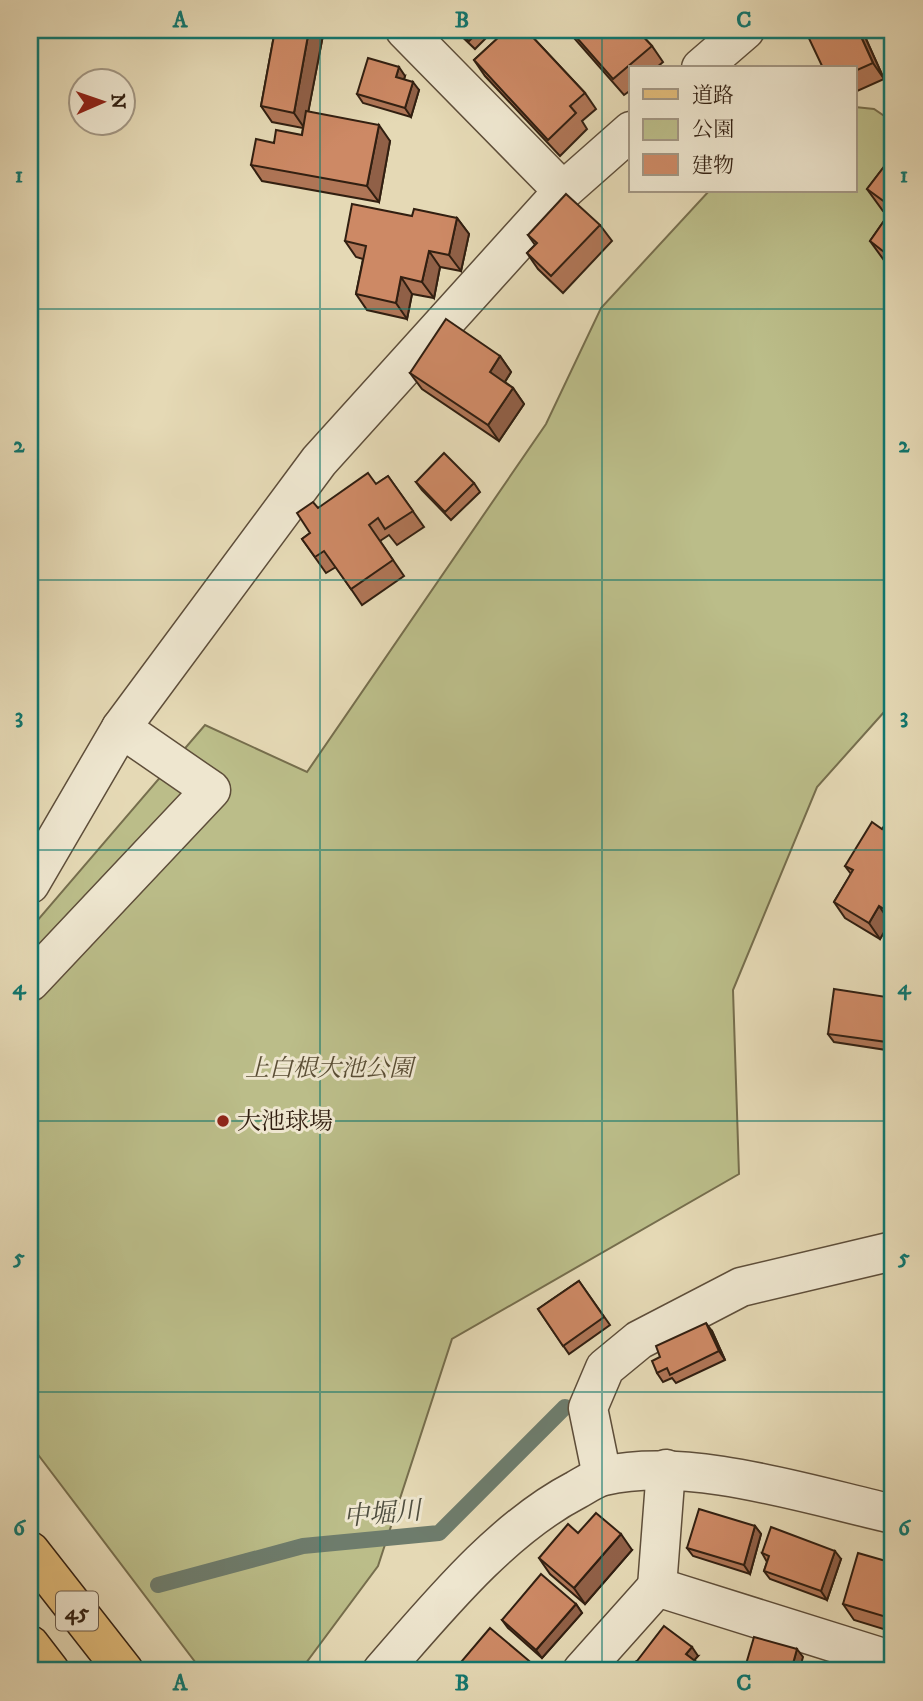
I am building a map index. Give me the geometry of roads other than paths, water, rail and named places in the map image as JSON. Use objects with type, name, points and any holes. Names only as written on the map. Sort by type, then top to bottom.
[{"type":"main road","name":"45","points":[[30,1551],[124,1671]]},
{"type":"main road","name":"45","points":[[30,1645],[50,1671]]},
{"type":"street","points":[[405,30],[563,191]]},
{"type":"street","points":[[703,66],[744,30]]},
{"type":"street","points":[[30,884],[121,728],[319,461],[563,191],[629,133]]},
{"type":"street","points":[[30,982],[211,790],[121,728]]},
{"type":"street","points":[[602,1476],[588,1408],[605,1368],[639,1340],[741,1287],[893,1251]]},
{"type":"street","points":[[582,1671],[657,1587],[666,1469]]},
{"type":"street","points":[[382,1671],[456,1587],[549,1504],[602,1476],[666,1469],[750,1482],[893,1514]]},
{"type":"street","points":[[657,1587],[893,1661]]},
{"type":"waterway","name":"中堀川","points":[[158,1585],[303,1546],[439,1533],[565,1407]]},
{"type":"place","name":"大池球場","points":[[223,1121]]},
{"type":"park label","name":"上白根大池公園","points":[[329,1068]]}]
